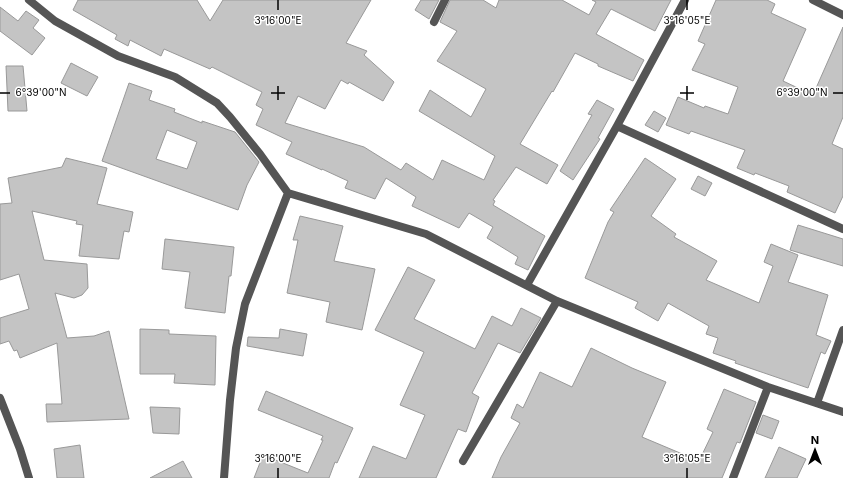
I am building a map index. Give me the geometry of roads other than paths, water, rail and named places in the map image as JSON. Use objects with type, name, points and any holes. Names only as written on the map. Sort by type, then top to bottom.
[{"type":"street","points":[[29,0],[55,21],[112,53],[175,77],[217,104],[230,117],[260,154],[288,193],[426,234],[557,301],[768,387],[843,412]]},
{"type":"street","points":[[434,22],[445,0]]},
{"type":"street","points":[[526,285],[617,126],[685,0]]},
{"type":"street","points":[[813,0],[843,15]]},
{"type":"street","points":[[617,126],[843,229]]},
{"type":"street","points":[[224,478],[236,348],[245,304],[288,193]]},
{"type":"street","points":[[463,461],[557,301]]},
{"type":"street","points":[[817,403],[843,330]]},
{"type":"street","points":[[733,478],[768,387]]},
{"type":"street","points":[[0,398],[20,449],[29,478]]}]
